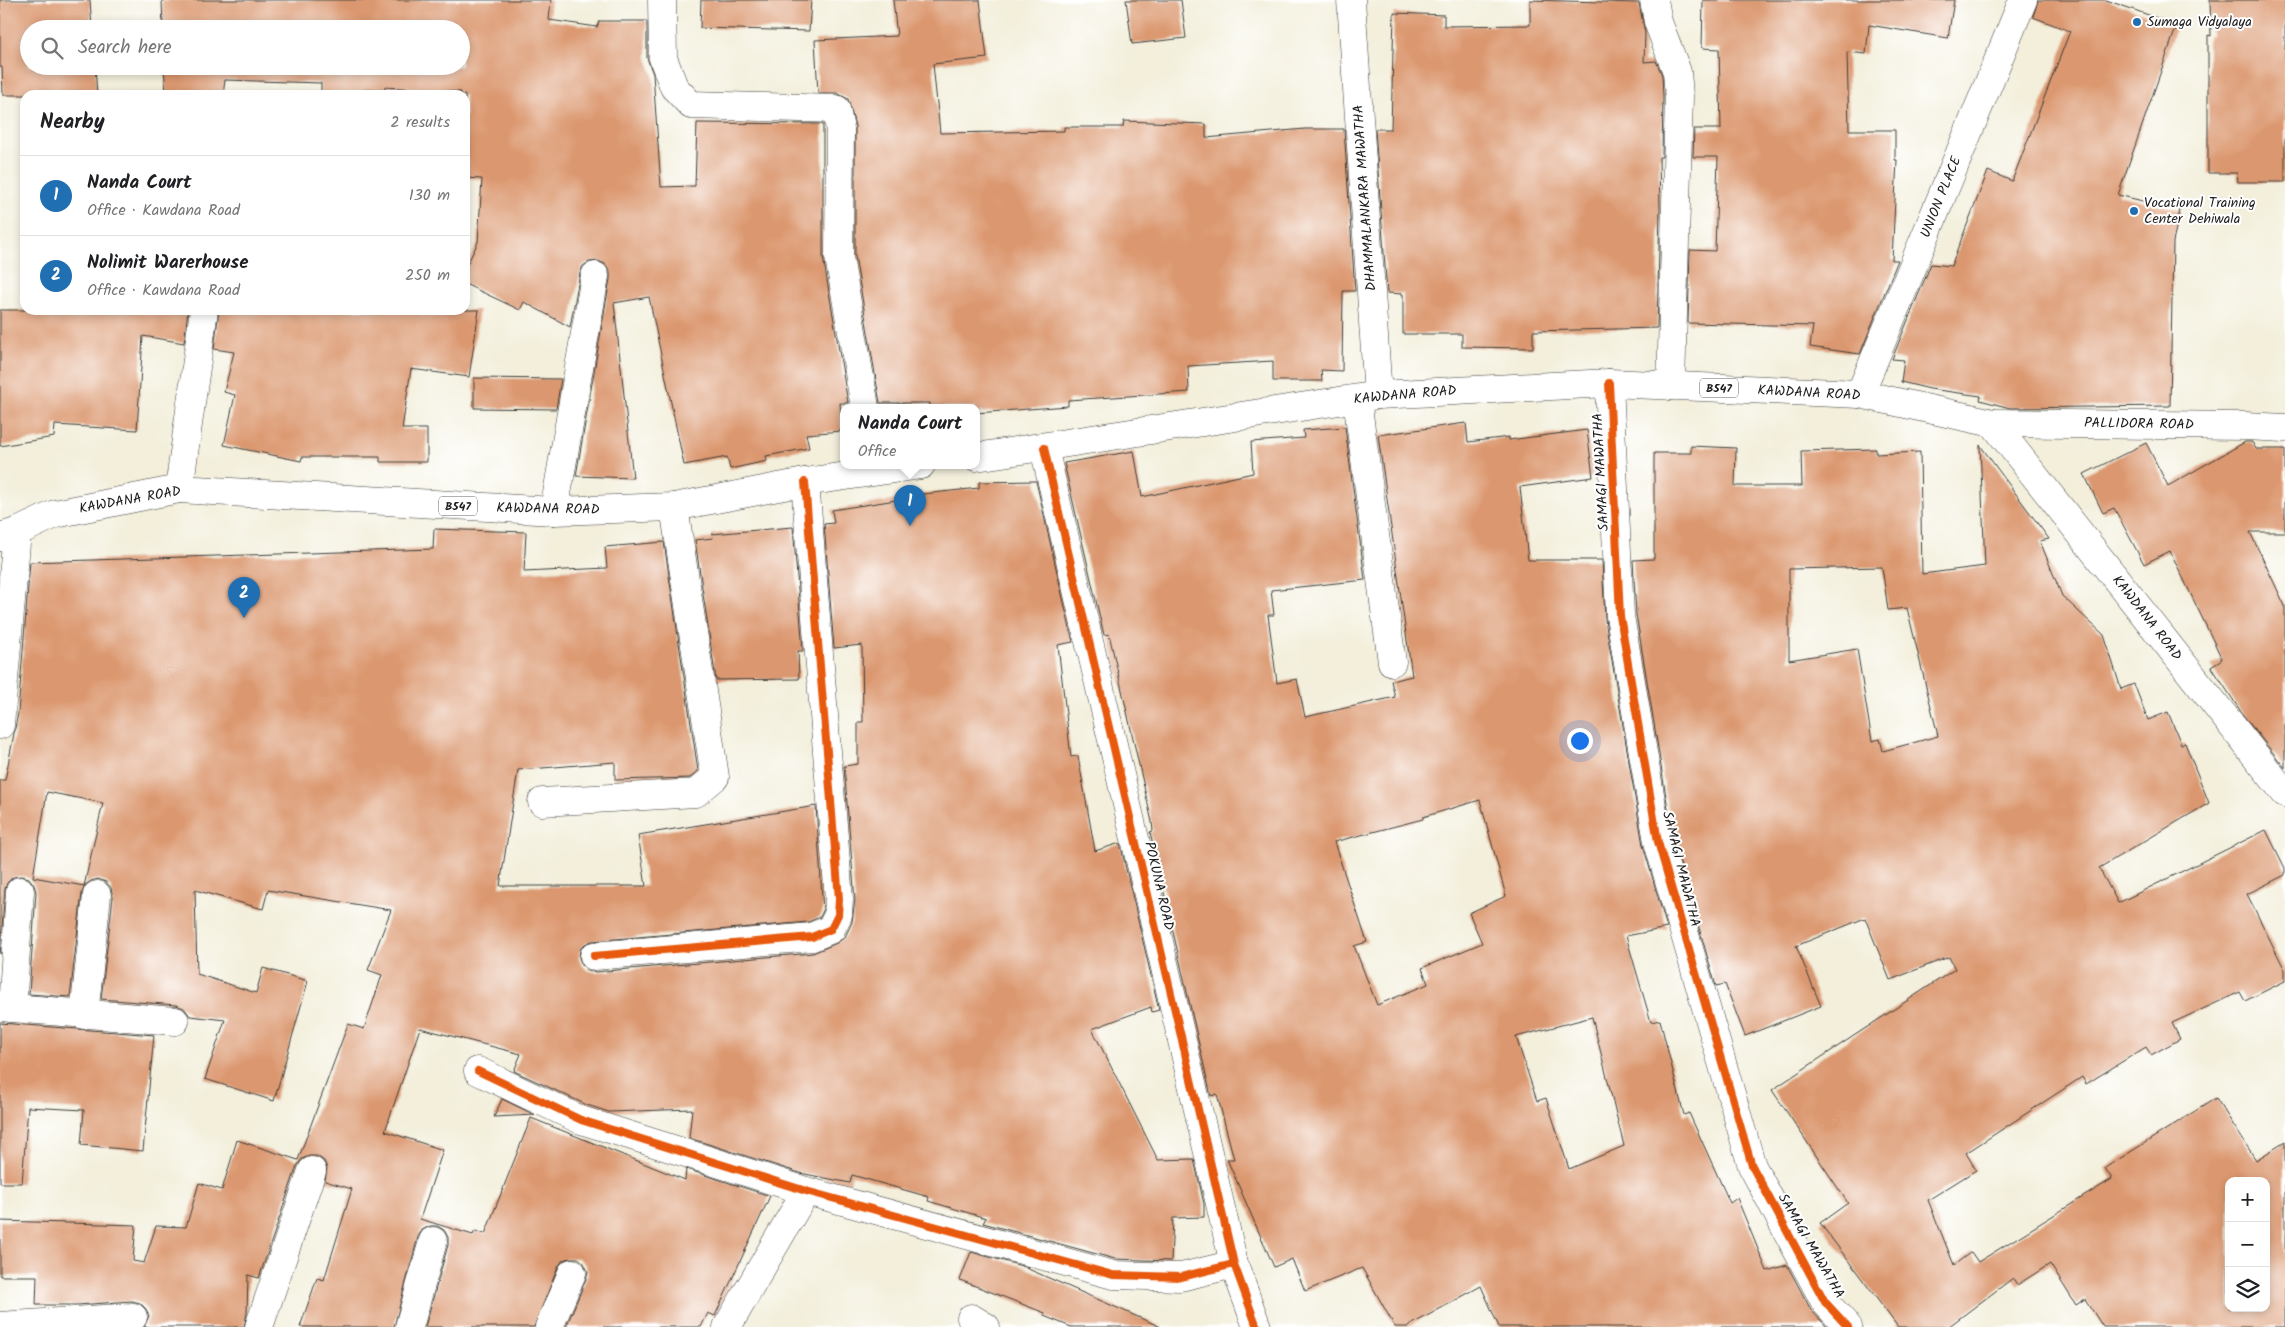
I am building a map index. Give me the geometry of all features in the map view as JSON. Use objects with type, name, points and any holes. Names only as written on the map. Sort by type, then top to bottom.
[{"type":"street","points":[[662,0],[663,58],[674,87],[691,105],[836,109],[840,129],[839,257],[864,404]]},
{"type":"street","name":"DHAMMALANKARA MAWATHA","points":[[1351,0],[1368,397],[1392,662]]},
{"type":"street","points":[[1654,0],[1658,22],[1677,72],[1671,386]]},
{"type":"street","name":"UNION PLACE","points":[[1860,394],[2023,0]]},
{"type":"street","points":[[554,511],[595,276]]},
{"type":"street","points":[[180,489],[203,315]]},
{"type":"street","name":"KAWDANA ROAD","points":[[980,456],[1368,397],[1609,383],[1860,394],[1993,422],[2285,793]]},
{"type":"street","name":"SAMAGI MAWATHA","points":[[1609,383],[1620,616],[1658,842],[1752,1166],[1825,1302],[1848,1327]]},
{"type":"street","name":"PALLIDORA ROAD","points":[[1993,422],[2285,428]]},
{"type":"street","name":"POKUNA ROAD","points":[[1044,448],[1234,1264],[1257,1327]]},
{"type":"street","name":"KAWDANA ROAD","points":[[9,534],[55,514],[180,489],[554,511],[674,507],[870,469]]},
{"type":"street","points":[[594,956],[812,937],[831,930],[838,915],[839,899],[805,482]]},
{"type":"street","points":[[542,802],[696,793],[715,777],[674,507]]},
{"type":"street","points":[[0,725],[9,534]]},
{"type":"street","points":[[20,891],[6,1008],[175,1021]]},
{"type":"street","points":[[84,1015],[97,896]]},
{"type":"street","points":[[478,1071],[581,1120],[806,1191],[1113,1275],[1181,1276],[1234,1264]]},
{"type":"street","points":[[259,1327],[312,1171]]},
{"type":"street","points":[[726,1327],[806,1191]]},
{"type":"street","points":[[409,1327],[433,1241]]},
{"type":"street","points":[[549,1327],[572,1273]]},
{"type":"street","points":[[0,1326],[133,1317]]},
{"type":"building","points":[[0,0],[90,0],[91,20],[20,20],[20,75],[96,75],[97,90],[20,90],[20,95],[3,95],[2,67],[0,67]]},
{"type":"building","points":[[162,0],[551,0],[549,20],[597,27],[599,21],[647,21],[647,58],[653,74],[661,187],[695,186],[697,123],[823,124],[823,257],[848,403],[840,403],[840,431],[806,434],[809,448],[766,456],[767,461],[730,469],[727,457],[684,465],[649,297],[614,303],[633,478],[576,476],[610,271],[605,264],[598,261],[589,262],[583,266],[570,327],[524,302],[520,310],[470,286],[470,259],[478,242],[482,179],[470,178],[470,90],[385,87],[385,90],[321,90],[321,83],[225,80],[224,90],[166,90],[165,75],[470,75],[470,20],[163,20]]},
{"type":"building","points":[[701,0],[811,0],[809,31],[700,28]]},
{"type":"building","points":[[893,0],[980,0],[987,58],[933,64],[940,133],[1064,131],[1064,127],[1123,127],[1124,121],[1206,124],[1206,138],[1305,129],[1344,129],[1355,291],[1343,291],[1342,371],[1321,370],[1322,381],[1273,381],[1273,361],[1188,366],[1189,392],[1068,400],[1068,406],[980,413],[980,404],[880,403],[855,256],[855,126],[848,99],[837,93],[818,93],[815,40],[897,36]]},
{"type":"building","points":[[1126,0],[1181,0],[1186,38],[1132,44]]},
{"type":"building","points":[[1530,0],[1639,3],[1645,33],[1644,62],[1656,61],[1662,75],[1662,157],[1659,157],[1660,209],[1657,328],[1533,331],[1533,348],[1462,347],[1462,334],[1403,334],[1403,294],[1387,293],[1375,129],[1391,129],[1394,13],[1444,15],[1444,26],[1530,25]]},
{"type":"building","points":[[1703,0],[1954,0],[1948,38],[1869,25],[1866,54],[1847,52],[1849,130],[1895,130],[1895,160],[1897,160],[1892,260],[1898,260],[1860,354],[1810,347],[1813,326],[1688,323],[1690,250],[1715,251],[1718,157],[1693,157],[1694,129],[1721,129],[1719,49],[1702,48]]},
{"type":"building","points":[[2038,0],[2106,0],[2177,25],[2118,195],[2180,210],[2173,242],[2170,406],[2010,408],[1980,400],[1981,396],[1930,389],[1901,382],[1904,360],[1892,359],[1931,264],[1951,266],[1988,171],[2012,181],[2070,31],[2033,17]]},
{"type":"building","points":[[2210,0],[2285,0],[2285,182],[2238,182],[2237,173],[2208,173],[2208,35],[2211,36]]},
{"type":"building","points":[[0,310],[20,310],[20,315],[187,315],[184,343],[143,336],[137,430],[55,425],[54,437],[0,446]]},
{"type":"building","points":[[470,310],[479,310],[469,377],[411,369],[402,429],[427,429],[427,462],[380,462],[380,457],[302,457],[301,461],[224,445],[235,395],[224,392],[234,352],[214,349],[218,315],[470,315]]},
{"type":"building","points":[[474,378],[561,379],[556,409],[474,408]]},
{"type":"building","points":[[1466,423],[1468,442],[1509,437],[1509,440],[1587,430],[1593,477],[1520,487],[1528,560],[1602,560],[1605,619],[1643,845],[1667,928],[1626,936],[1651,1022],[1660,1020],[1684,1115],[1689,1113],[1730,1203],[1737,1198],[1767,1271],[1787,1265],[1811,1310],[1827,1327],[1499,1327],[1481,1286],[1407,1327],[1395,1327],[1362,1268],[1305,1291],[1292,1259],[1274,1267],[1227,1159],[1234,1159],[1217,1094],[1211,1096],[1150,832],[1153,831],[1152,822],[1109,634],[1104,635],[1064,463],[1134,451],[1142,497],[1253,473],[1251,442],[1304,438],[1303,430],[1345,427],[1365,580],[1271,590],[1274,615],[1268,615],[1277,683],[1297,679],[1305,717],[1395,697],[1391,681],[1412,676],[1378,435]],"holes":[[[1480,800],[1506,896],[1469,913],[1482,943],[1422,968],[1428,984],[1377,1005],[1354,946],[1367,942],[1334,842],[1423,819],[1423,817]],[[1592,1017],[1624,1146],[1569,1169],[1546,1098],[1537,1101],[1516,1037]]]},
{"type":"building","points":[[2245,442],[2252,442],[2256,449],[2285,449],[2285,532],[2250,532],[2285,606],[2285,768],[2243,715],[2211,666],[2222,659],[2170,551],[2144,564],[2114,508],[2103,513],[2084,474],[2146,443],[2168,486]]},
{"type":"building","points":[[1980,445],[2049,539],[2040,541],[2062,596],[2104,635],[2121,689],[2134,684],[2148,720],[2168,712],[2181,744],[2185,743],[2209,803],[2099,868],[2118,903],[2266,830],[2285,868],[2285,875],[2247,894],[2285,970],[2285,981],[2245,1001],[2240,992],[2172,1023],[2180,1039],[2151,1055],[2146,1047],[2086,1084],[2082,1077],[1966,1153],[1976,1170],[1928,1200],[1954,1265],[1971,1252],[1978,1262],[2112,1179],[2105,1168],[2216,1098],[2256,1160],[2285,1142],[2285,1327],[2103,1327],[2085,1299],[2076,1305],[2050,1264],[2017,1285],[2013,1278],[1948,1327],[1898,1327],[1820,1223],[1848,1203],[1772,1090],[1955,969],[1949,957],[1890,980],[1865,918],[1796,946],[1821,1006],[1745,1036],[1725,984],[1716,986],[1673,839],[1636,614],[1633,560],[1654,559],[1654,453],[1691,453],[1691,446],[1736,448],[1735,486],[1802,486],[1801,451],[1876,449],[1876,454],[1920,452],[1922,574],[1985,566]],"holes":[[[1882,567],[1888,610],[1907,608],[1938,736],[1883,751],[1880,739],[1872,741],[1857,649],[1789,660],[1789,569]]]},
{"type":"building","points":[[1036,481],[1073,642],[1058,645],[1071,757],[1078,756],[1095,851],[1120,843],[1159,1010],[1152,1012],[1151,1007],[1092,1029],[1158,1160],[1194,1159],[1204,1204],[1204,1217],[1173,1218],[1171,1261],[1115,1259],[983,1223],[986,1218],[928,1201],[929,1197],[852,1175],[850,1183],[800,1173],[689,1138],[692,1109],[609,1112],[587,1105],[514,1071],[521,1054],[420,1028],[385,1131],[443,1150],[420,1219],[473,1235],[475,1231],[485,1234],[531,1118],[685,1180],[686,1169],[770,1196],[715,1316],[708,1313],[701,1327],[566,1327],[588,1272],[584,1263],[578,1258],[571,1258],[563,1260],[558,1267],[534,1327],[425,1327],[448,1245],[448,1237],[444,1230],[437,1226],[430,1226],[422,1230],[418,1237],[394,1327],[300,1327],[317,1278],[324,1280],[352,1189],[325,1181],[327,1168],[324,1161],[317,1156],[309,1156],[302,1159],[297,1166],[259,1278],[248,1275],[247,1313],[244,1327],[144,1327],[149,1316],[146,1309],[140,1303],[132,1301],[77,1305],[36,1305],[37,1276],[0,1276],[0,1221],[136,1225],[133,1261],[144,1263],[156,1226],[186,1227],[199,1183],[222,1190],[237,1140],[298,1160],[348,1024],[364,1029],[382,975],[368,970],[391,910],[268,890],[263,909],[195,890],[197,974],[256,993],[263,968],[308,981],[274,1101],[205,1079],[225,1020],[190,1016],[184,1008],[176,1005],[101,999],[113,897],[111,888],[106,882],[98,879],[91,881],[85,885],[82,893],[70,997],[29,994],[36,892],[29,878],[22,876],[13,877],[7,883],[0,954],[0,780],[5,780],[18,713],[30,562],[433,549],[434,529],[526,532],[524,572],[607,568],[605,547],[664,542],[698,771],[690,778],[615,780],[615,762],[518,770],[500,886],[646,886],[638,835],[816,806],[823,911],[820,917],[808,922],[592,941],[580,949],[579,958],[587,970],[595,972],[813,953],[837,943],[845,937],[852,922],[855,900],[844,766],[858,764],[858,722],[863,722],[862,645],[834,648],[824,524],[834,523],[832,510],[896,500],[895,497],[979,488],[979,482]],"holes":[[[47,792],[103,803],[84,886],[33,877]]]},
{"type":"building","points":[[793,527],[803,651],[798,651],[799,679],[716,680],[695,540],[713,538],[712,534]]},
{"type":"building","points":[[0,1023],[154,1035],[143,1151],[81,1145],[84,1110],[28,1107],[22,1183],[0,1183]]},
{"type":"building","points":[[502,1099],[535,1115],[494,1117]]},
{"type":"building","points":[[971,1252],[1029,1268],[1026,1268],[1161,1327],[1071,1327],[1044,1316],[1045,1313],[960,1280]]},
{"type":"cycle path","points":[[1609,383],[1620,616],[1658,842],[1752,1166],[1825,1302],[1848,1327]]},
{"type":"cycle path","points":[[1044,448],[1234,1264],[1257,1327]]},
{"type":"cycle path","points":[[594,956],[812,937],[831,929],[838,915],[839,899],[805,482]]},
{"type":"cycle path","points":[[478,1071],[581,1120],[806,1191],[1113,1275],[1181,1277],[1234,1264]]},
{"type":"place","name":"Sumaga Vidyalaya","points":[[2137,22]]},
{"type":"place","name":"Vocational Training Center Dehiwala","points":[[2134,211]]},
{"type":"place","name":"Nanda Court","points":[[910,526]]},
{"type":"place","name":"Nolimit Warerhouse","points":[[244,618]]}]
